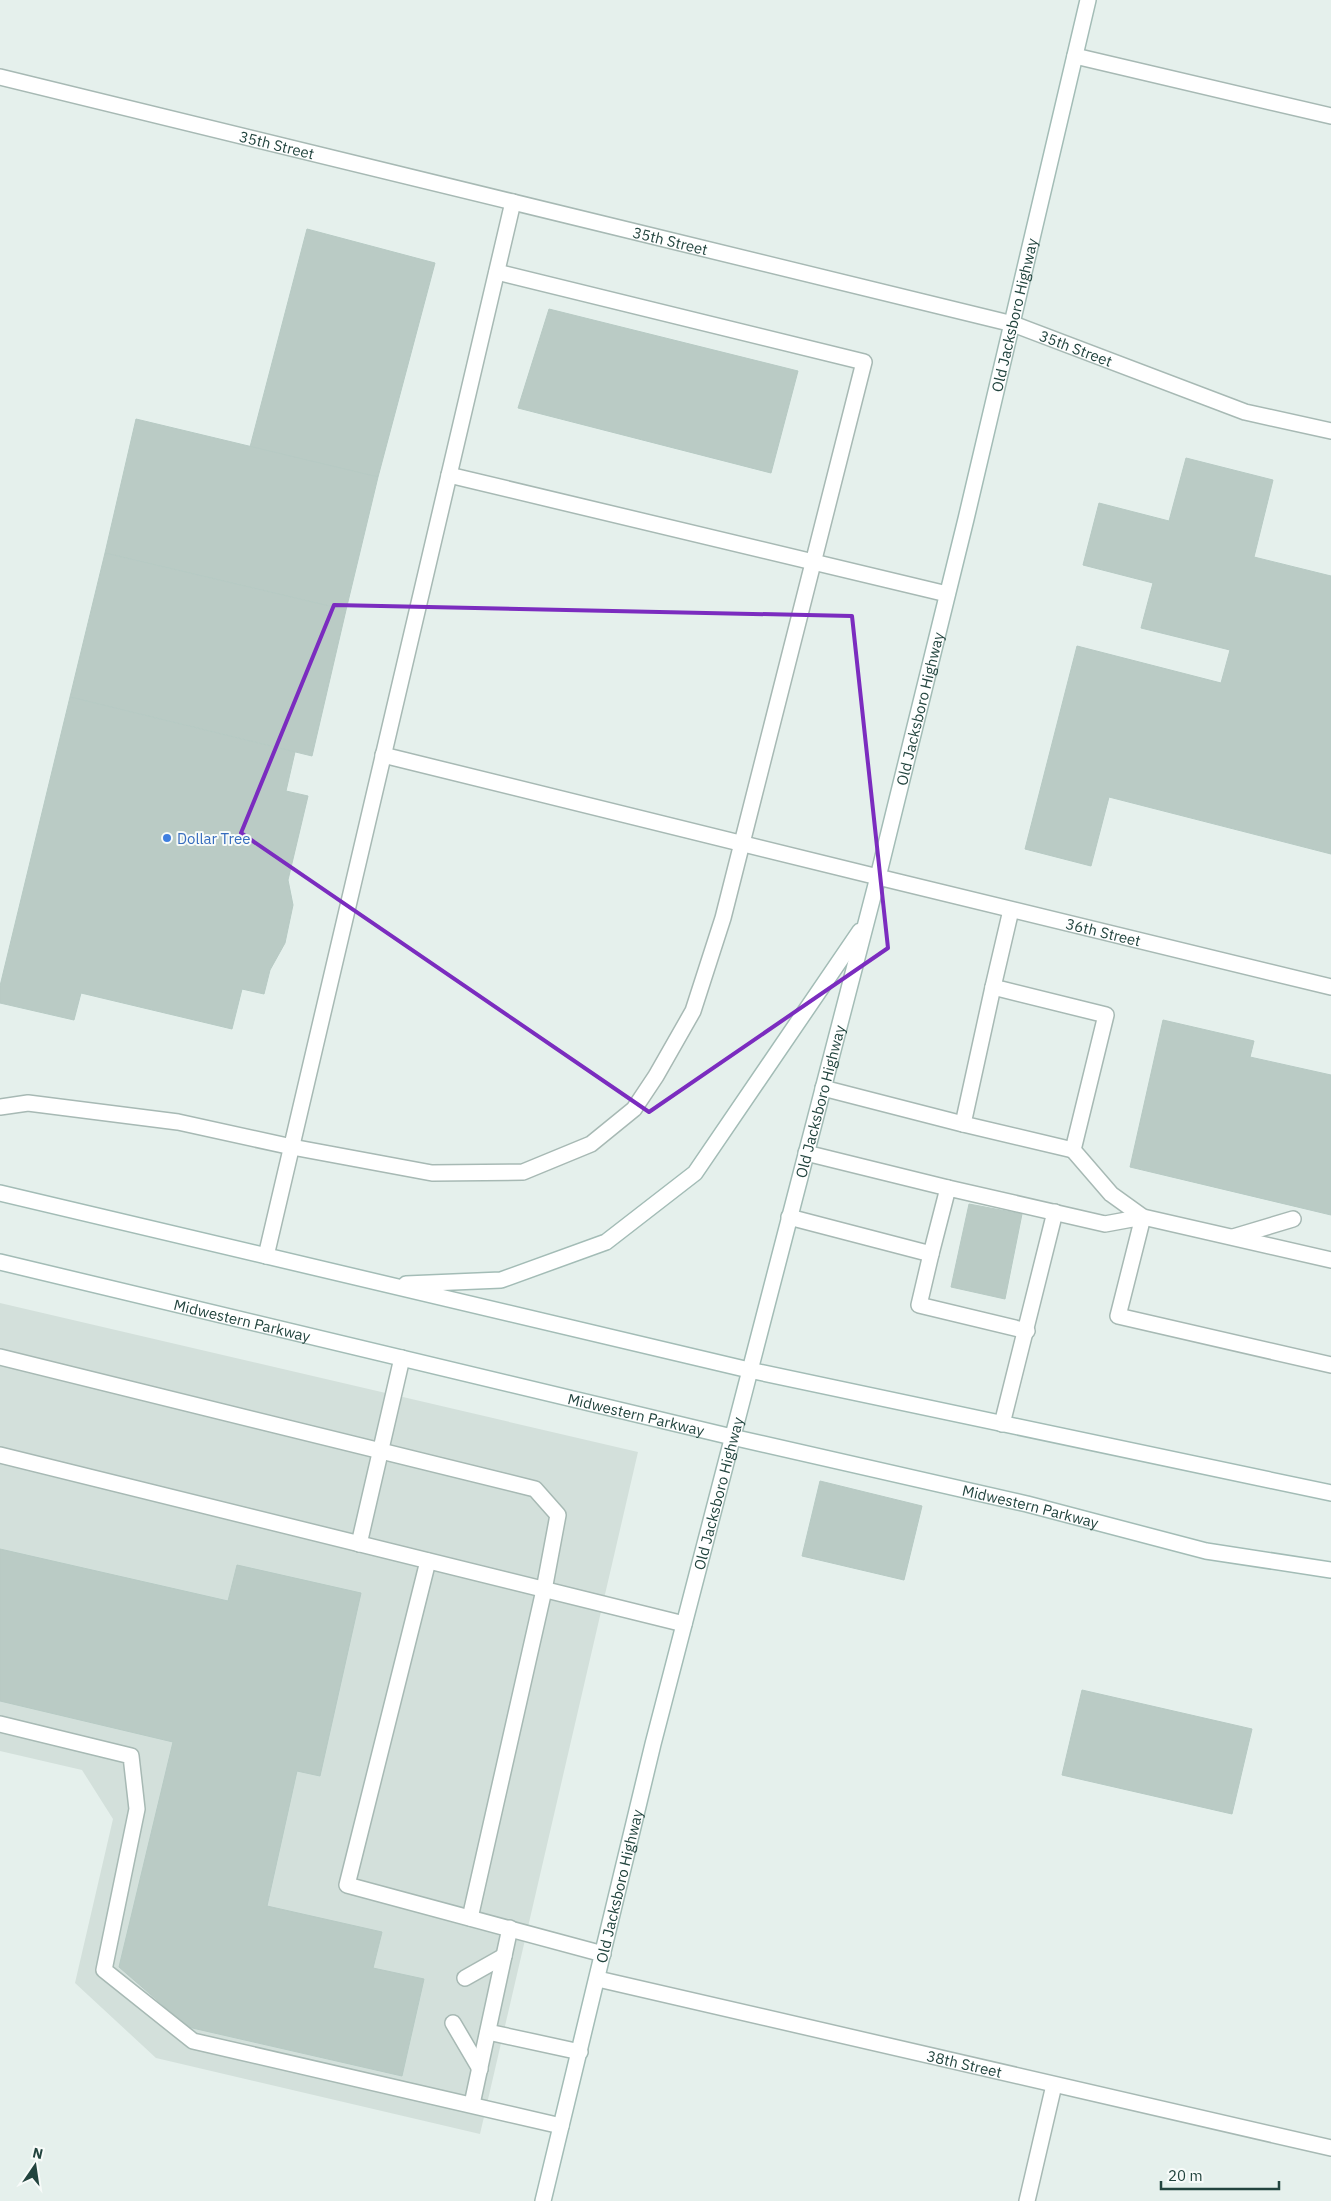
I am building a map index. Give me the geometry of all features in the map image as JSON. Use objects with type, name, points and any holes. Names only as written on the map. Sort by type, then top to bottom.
[{"type":"main road","name":"Old Jacksboro Highway","points":[[543,2201],[684,1624],[878,877],[1013,324],[1088,0]]},
{"type":"main road","points":[[1075,56],[1331,116]]},
{"type":"main road","name":"35th Street","points":[[0,77],[1013,324],[1245,412],[1331,431]]},
{"type":"main road","points":[[266,1256],[513,202]]},
{"type":"main road","points":[[0,1108],[28,1103],[178,1122],[292,1147],[432,1173],[523,1172],[591,1144],[634,1109],[656,1076],[693,1011],[724,918],[864,362],[497,272]]},
{"type":"main road","points":[[449,475],[948,594]]},
{"type":"main road","name":"36th Street","points":[[384,755],[743,845],[1331,987]]},
{"type":"main road","points":[[963,1124],[1011,910]]},
{"type":"main road","points":[[389,1285],[501,1280],[606,1242],[695,1173],[866,921]]},
{"type":"main road","points":[[993,987],[1106,1015],[1073,1150]]},
{"type":"main road","points":[[823,1088],[1073,1150],[1111,1194],[1143,1217],[1331,1260]]},
{"type":"main road","points":[[806,1153],[1105,1224],[1143,1217]]},
{"type":"main road","points":[[948,1188],[919,1305],[1027,1331]]},
{"type":"main road","points":[[0,1192],[749,1370],[1331,1493]]},
{"type":"main road","points":[[1002,1424],[1027,1331],[1055,1212]]},
{"type":"main road","points":[[789,1217],[931,1254]]},
{"type":"main road","points":[[1143,1217],[1118,1316],[1331,1365]]},
{"type":"main road","points":[[1232,1238],[1293,1219]]},
{"type":"main road","name":"Midwestern Parkway","points":[[0,1262],[732,1437],[1028,1504],[1206,1551],[1331,1570]]},
{"type":"main road","points":[[0,1357],[535,1489],[558,1515],[544,1590],[470,1918]]},
{"type":"main road","points":[[359,1544],[402,1358]]},
{"type":"main road","points":[[0,1456],[684,1624]]},
{"type":"main road","points":[[428,1561],[347,1885],[603,1954]]},
{"type":"main road","points":[[0,1724],[130,1756],[137,1809],[104,1970],[193,2041],[562,2126]]},
{"type":"main road","points":[[472,2104],[510,1928]]},
{"type":"main road","points":[[465,1978],[504,1956]]},
{"type":"main road","name":"38th Street","points":[[598,1979],[1331,2148]]},
{"type":"main road","points":[[453,2023],[480,2069]]},
{"type":"main road","points":[[488,2032],[580,2052]]},
{"type":"main road","points":[[1027,2201],[1054,2085]]},
{"type":"highlighted area","points":[[334,605],[852,616],[888,948],[649,1112],[241,833]]},
{"type":"shaded area","points":[[0,1303],[638,1452],[480,2134],[156,2058],[75,1983],[113,1819],[82,1770],[0,1751]]},
{"type":"building","points":[[307,229],[435,263],[378,477],[250,447]]},
{"type":"building","points":[[549,309],[798,371],[771,473],[518,408]]},
{"type":"building","points":[[136,419],[378,477],[346,610],[105,553]]},
{"type":"building","points":[[1186,458],[1273,480],[1254,557],[1331,576],[1331,854],[1109,797],[1091,866],[1025,849],[1077,646],[1221,683],[1230,650],[1141,628],[1153,583],[1083,565],[1099,503],[1169,521]]},
{"type":"building","points":[[105,553],[346,610],[312,756],[70,697]]},
{"type":"building","name":"Dollar Tree","points":[[70,697],[295,752],[286,791],[308,796],[288,880],[293,905],[285,943],[270,970],[264,994],[242,989],[232,1029],[81,993],[74,1020],[0,1003],[0,986]]},
{"type":"building","points":[[1163,1020],[1254,1041],[1250,1057],[1331,1075],[1331,1215],[1130,1167]]},
{"type":"building","points":[[969,1204],[1022,1214],[1005,1299],[951,1287]]},
{"type":"building","points":[[820,1481],[922,1506],[904,1580],[802,1556]]},
{"type":"building","points":[[0,1549],[228,1601],[237,1565],[361,1593],[320,1776],[297,1771],[267,1906],[382,1932],[373,1968],[424,1979],[402,2076],[188,2027],[119,1967],[173,1742],[0,1701]]},
{"type":"building","points":[[1082,1690],[1252,1729],[1232,1814],[1062,1775]]},
{"type":"place","name":"Dollar Tree","points":[[167,838]]}]
